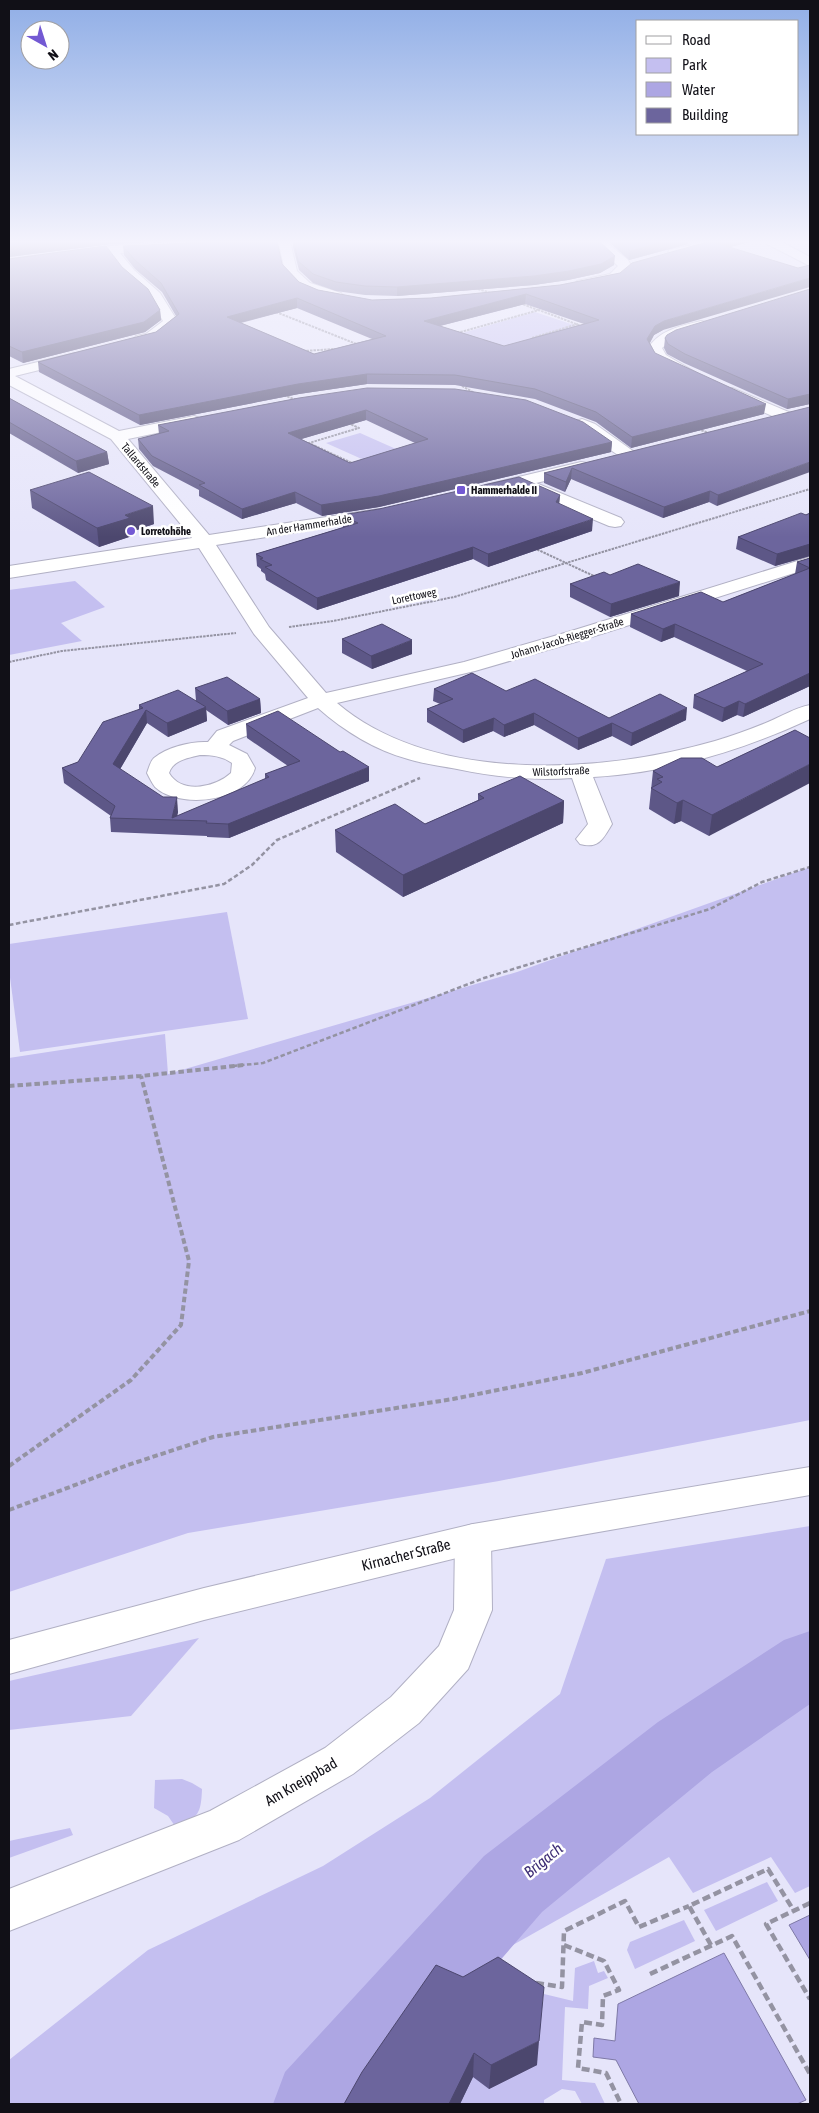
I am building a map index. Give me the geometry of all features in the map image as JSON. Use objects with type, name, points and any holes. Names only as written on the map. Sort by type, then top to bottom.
[{"type":"street","points":[[125,344],[139,340]]},
{"type":"street","points":[[661,340],[655,348],[660,358],[701,380]]},
{"type":"street","points":[[9,373],[87,354]]},
{"type":"street","name":"Tallardstraße","points":[[9,379],[117,436],[205,542]]},
{"type":"street","points":[[718,387],[785,416]]},
{"type":"street","points":[[712,434],[802,412]]},
{"type":"street","points":[[117,436],[212,418]]},
{"type":"street","points":[[565,418],[589,427],[610,459]]},
{"type":"street","points":[[473,493],[646,450]]},
{"type":"street","points":[[521,482],[615,522]]},
{"type":"street","name":"An der Hammerhalde","points":[[9,572],[397,510]]},
{"type":"street","name":"Wilstorfstraße","points":[[205,542],[261,630],[321,700],[343,719],[371,736],[414,754],[501,771],[546,773],[614,768],[668,759],[722,746],[775,727],[810,711]]},
{"type":"street","name":"Johann-Jacob-Riegger-Straße","points":[[321,700],[495,659],[575,636],[810,562]]},
{"type":"street","points":[[214,749],[225,736],[321,700]]},
{"type":"street","points":[[580,771],[600,824],[594,834],[588,839]]},
{"type":"street","name":"Kirnacher Straße","points":[[9,1657],[204,1604],[473,1539],[810,1481]]},
{"type":"street","name":"Am Kneippbad","points":[[9,1910],[224,1826],[339,1761],[405,1710],[454,1657],[474,1610],[473,1539]]},
{"type":"path","points":[[347,340],[365,347],[355,348]]},
{"type":"path","points":[[299,352],[337,349]]},
{"type":"path","points":[[459,385],[478,395]]},
{"type":"path","points":[[281,394],[299,402]]},
{"type":"path","points":[[342,421],[359,428],[309,443],[359,466]]},
{"type":"path","points":[[693,427],[712,434]]},
{"type":"path","name":"Lorettoweg","points":[[9,662],[62,651],[333,621],[454,597],[810,489]]},
{"type":"path","points":[[531,547],[601,580]]},
{"type":"path","points":[[9,925],[224,884],[252,865],[277,840],[454,763]]},
{"type":"path","points":[[9,1086],[141,1076],[263,1063],[484,978],[710,909],[762,882],[810,866]]},
{"type":"path","points":[[9,1466],[131,1380],[181,1325],[189,1261],[141,1076]]},
{"type":"path","points":[[9,1510],[128,1465],[213,1437],[453,1399],[582,1373],[810,1311]]},
{"type":"path","points":[[528,1982],[562,1987],[564,1931],[625,1901],[639,1927],[768,1869],[794,1911]]},
{"type":"path","points":[[810,1903],[766,1924],[810,1999]]},
{"type":"path","points":[[689,1906],[711,1945]]},
{"type":"path","points":[[650,1974],[732,1936],[810,2074]]},
{"type":"path","points":[[564,1945],[604,1961],[619,1990],[604,1996],[602,2025],[582,2022],[578,2068],[606,2073],[621,2104]]},
{"type":"green space","points":[[475,340],[532,340],[501,349]]},
{"type":"green space","points":[[360,433],[396,449],[364,460],[326,443]]},
{"type":"green space","points":[[75,581],[105,607],[61,623],[82,641],[9,655],[9,590]]},
{"type":"green space","points":[[810,867],[810,1420],[499,1481],[188,1533],[9,1592],[9,1058],[165,1034],[168,1074],[517,972]]},
{"type":"green space","points":[[227,912],[248,1019],[20,1052],[9,970],[9,944]]},
{"type":"green space","points":[[810,1526],[810,1886],[795,1893],[771,1857],[693,1893],[669,1857],[435,1989],[358,2104],[9,2104],[9,2060],[148,1950],[323,1866],[430,1798],[560,1694],[606,1559]]},
{"type":"green space","points":[[199,1638],[131,1716],[9,1730],[9,1681]]},
{"type":"green space","points":[[182,1779],[202,1789],[202,1798],[197,1814],[177,1829],[168,1816],[154,1808],[155,1780]]},
{"type":"green space","points":[[70,1828],[73,1835],[9,1858],[9,1841]]},
{"type":"green space","points":[[767,1882],[778,1901],[716,1931],[704,1910]]},
{"type":"green space","points":[[684,1920],[695,1941],[635,1969],[627,1950],[630,1942]]},
{"type":"green space","points":[[594,1961],[598,1973],[604,1971],[608,1978],[589,1986],[588,2009],[565,2007],[562,2080],[595,2083],[605,2104],[582,2104],[575,2091],[562,2089],[544,2100],[544,2104],[460,2104],[473,2077],[541,2011],[544,1994],[573,2001],[575,1968]]},
{"type":"water","points":[[810,1915],[810,1960],[789,1925]]},
{"type":"water","points":[[724,1953],[806,2100],[797,2104],[639,2104],[616,2060],[593,2057],[594,2038],[615,2041],[618,2004]]},
{"type":"building","points":[[9,340],[72,340],[22,352],[9,346]]},
{"type":"building","points":[[126,340],[280,340],[314,354],[372,340],[484,340],[504,346],[527,340],[647,340],[655,353],[766,404],[632,437],[596,412],[535,389],[455,375],[367,374],[298,384],[139,415],[38,362]]},
{"type":"building","points":[[666,340],[810,340],[810,394],[788,399],[685,354],[668,344]]},
{"type":"building","points":[[367,388],[455,389],[526,400],[583,422],[612,442],[379,496],[321,505],[295,492],[242,509],[199,485],[205,483],[152,456],[138,439],[169,431],[158,425],[299,398]],"holes":[[[366,410],[428,439],[350,463],[288,433]]]},
{"type":"building","points":[[9,398],[107,452],[76,461],[9,422]]},
{"type":"building","points":[[810,407],[810,462],[718,495],[710,491],[664,507],[572,468],[566,482],[544,473]]},
{"type":"building","points":[[89,472],[153,506],[125,515],[130,518],[97,528],[30,490]]},
{"type":"building","points":[[519,477],[560,495],[556,502],[593,519],[488,554],[473,547],[317,598],[265,567],[272,565],[260,559],[263,558],[256,554],[358,523],[342,515],[379,509]]},
{"type":"building","points":[[801,513],[806,515],[810,513],[810,544],[777,554],[738,537]]},
{"type":"building","points":[[810,558],[810,568],[797,562]]},
{"type":"building","points":[[638,564],[680,582],[611,604],[570,584],[604,572],[610,575]]},
{"type":"building","points":[[810,568],[810,673],[745,704],[739,701],[724,708],[694,695],[763,664],[675,624],[663,629],[631,614],[701,592],[723,602]]},
{"type":"building","points":[[382,624],[412,640],[371,656],[342,639]]},
{"type":"building","points":[[472,673],[506,691],[535,679],[609,718],[660,694],[687,708],[632,733],[612,723],[578,738],[534,713],[504,725],[494,718],[463,730],[427,709],[453,699],[434,689]]},
{"type":"building","points":[[227,677],[260,699],[227,711],[195,688]]},
{"type":"building","points":[[178,690],[206,707],[167,723],[146,710],[113,764],[163,797],[177,797],[172,818],[269,777],[265,774],[300,761],[246,724],[278,711],[340,752],[343,751],[369,767],[228,824],[206,823],[207,821],[110,818],[115,806],[62,768],[78,762],[103,722],[143,708],[139,705]]},
{"type":"building","points":[[795,730],[810,738],[810,764],[712,815],[683,800],[677,803],[651,788],[662,782],[657,779],[663,777],[653,771],[681,758],[702,758],[717,767]]},
{"type":"building","points":[[520,776],[564,801],[403,875],[335,830],[395,804],[425,824],[484,798],[478,794]]},
{"type":"building","points":[[498,1957],[544,1987],[539,2041],[491,2065],[474,2053],[449,2104],[344,2104],[362,2072],[436,1965],[463,1977]]},
{"type":"waterway","name":"Brigach","points":[[317,2104],[513,1884],[685,1747],[810,1663]]},
{"type":"place","name":"Hammerhalde II","points":[[461,490]]},
{"type":"place","name":"Lorretohöhe","points":[[131,531]]}]
